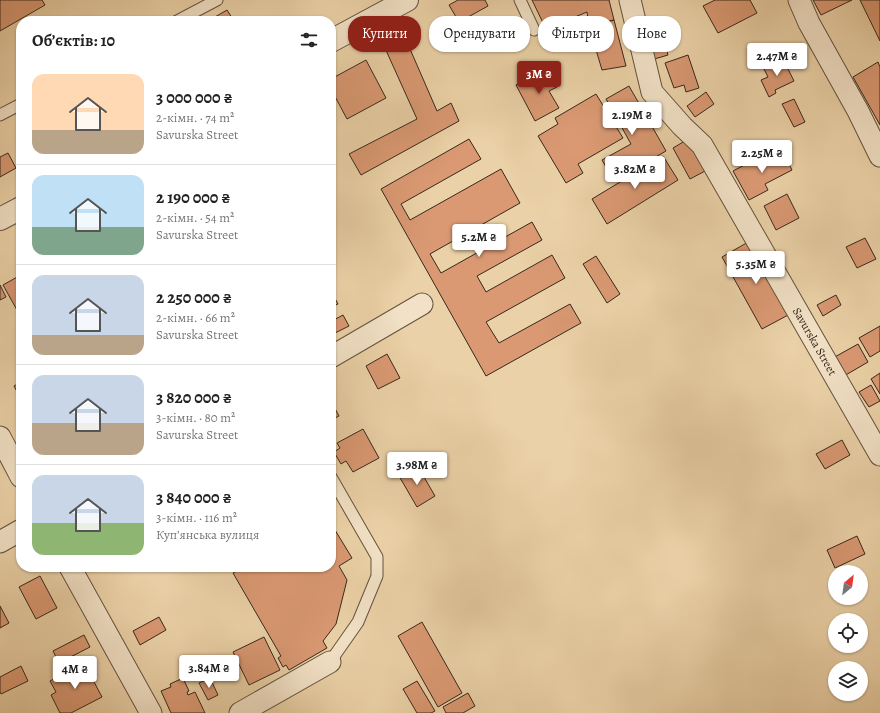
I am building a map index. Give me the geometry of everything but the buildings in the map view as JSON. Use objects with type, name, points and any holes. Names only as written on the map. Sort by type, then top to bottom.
[{"type":"street","points":[[336,38],[407,0]]},
{"type":"street","name":"Savurska Street","points":[[630,0],[652,92],[682,126],[702,145],[880,455]]},
{"type":"street","points":[[799,0],[809,23],[858,111],[880,156]]},
{"type":"street","points":[[0,219],[16,211]]},
{"type":"street","points":[[336,354],[422,304]]},
{"type":"street","points":[[0,437],[16,467]]},
{"type":"street","points":[[0,542],[16,533]]},
{"type":"street","points":[[73,572],[151,713]]},
{"type":"street","points":[[240,713],[330,662]]},
{"type":"lane","points":[[187,16],[217,0]]},
{"type":"lane","points":[[520,0],[534,30]]},
{"type":"lane","points":[[0,115],[16,107]]},
{"type":"lane","points":[[330,662],[358,622],[377,576],[377,557],[336,485]]}]
